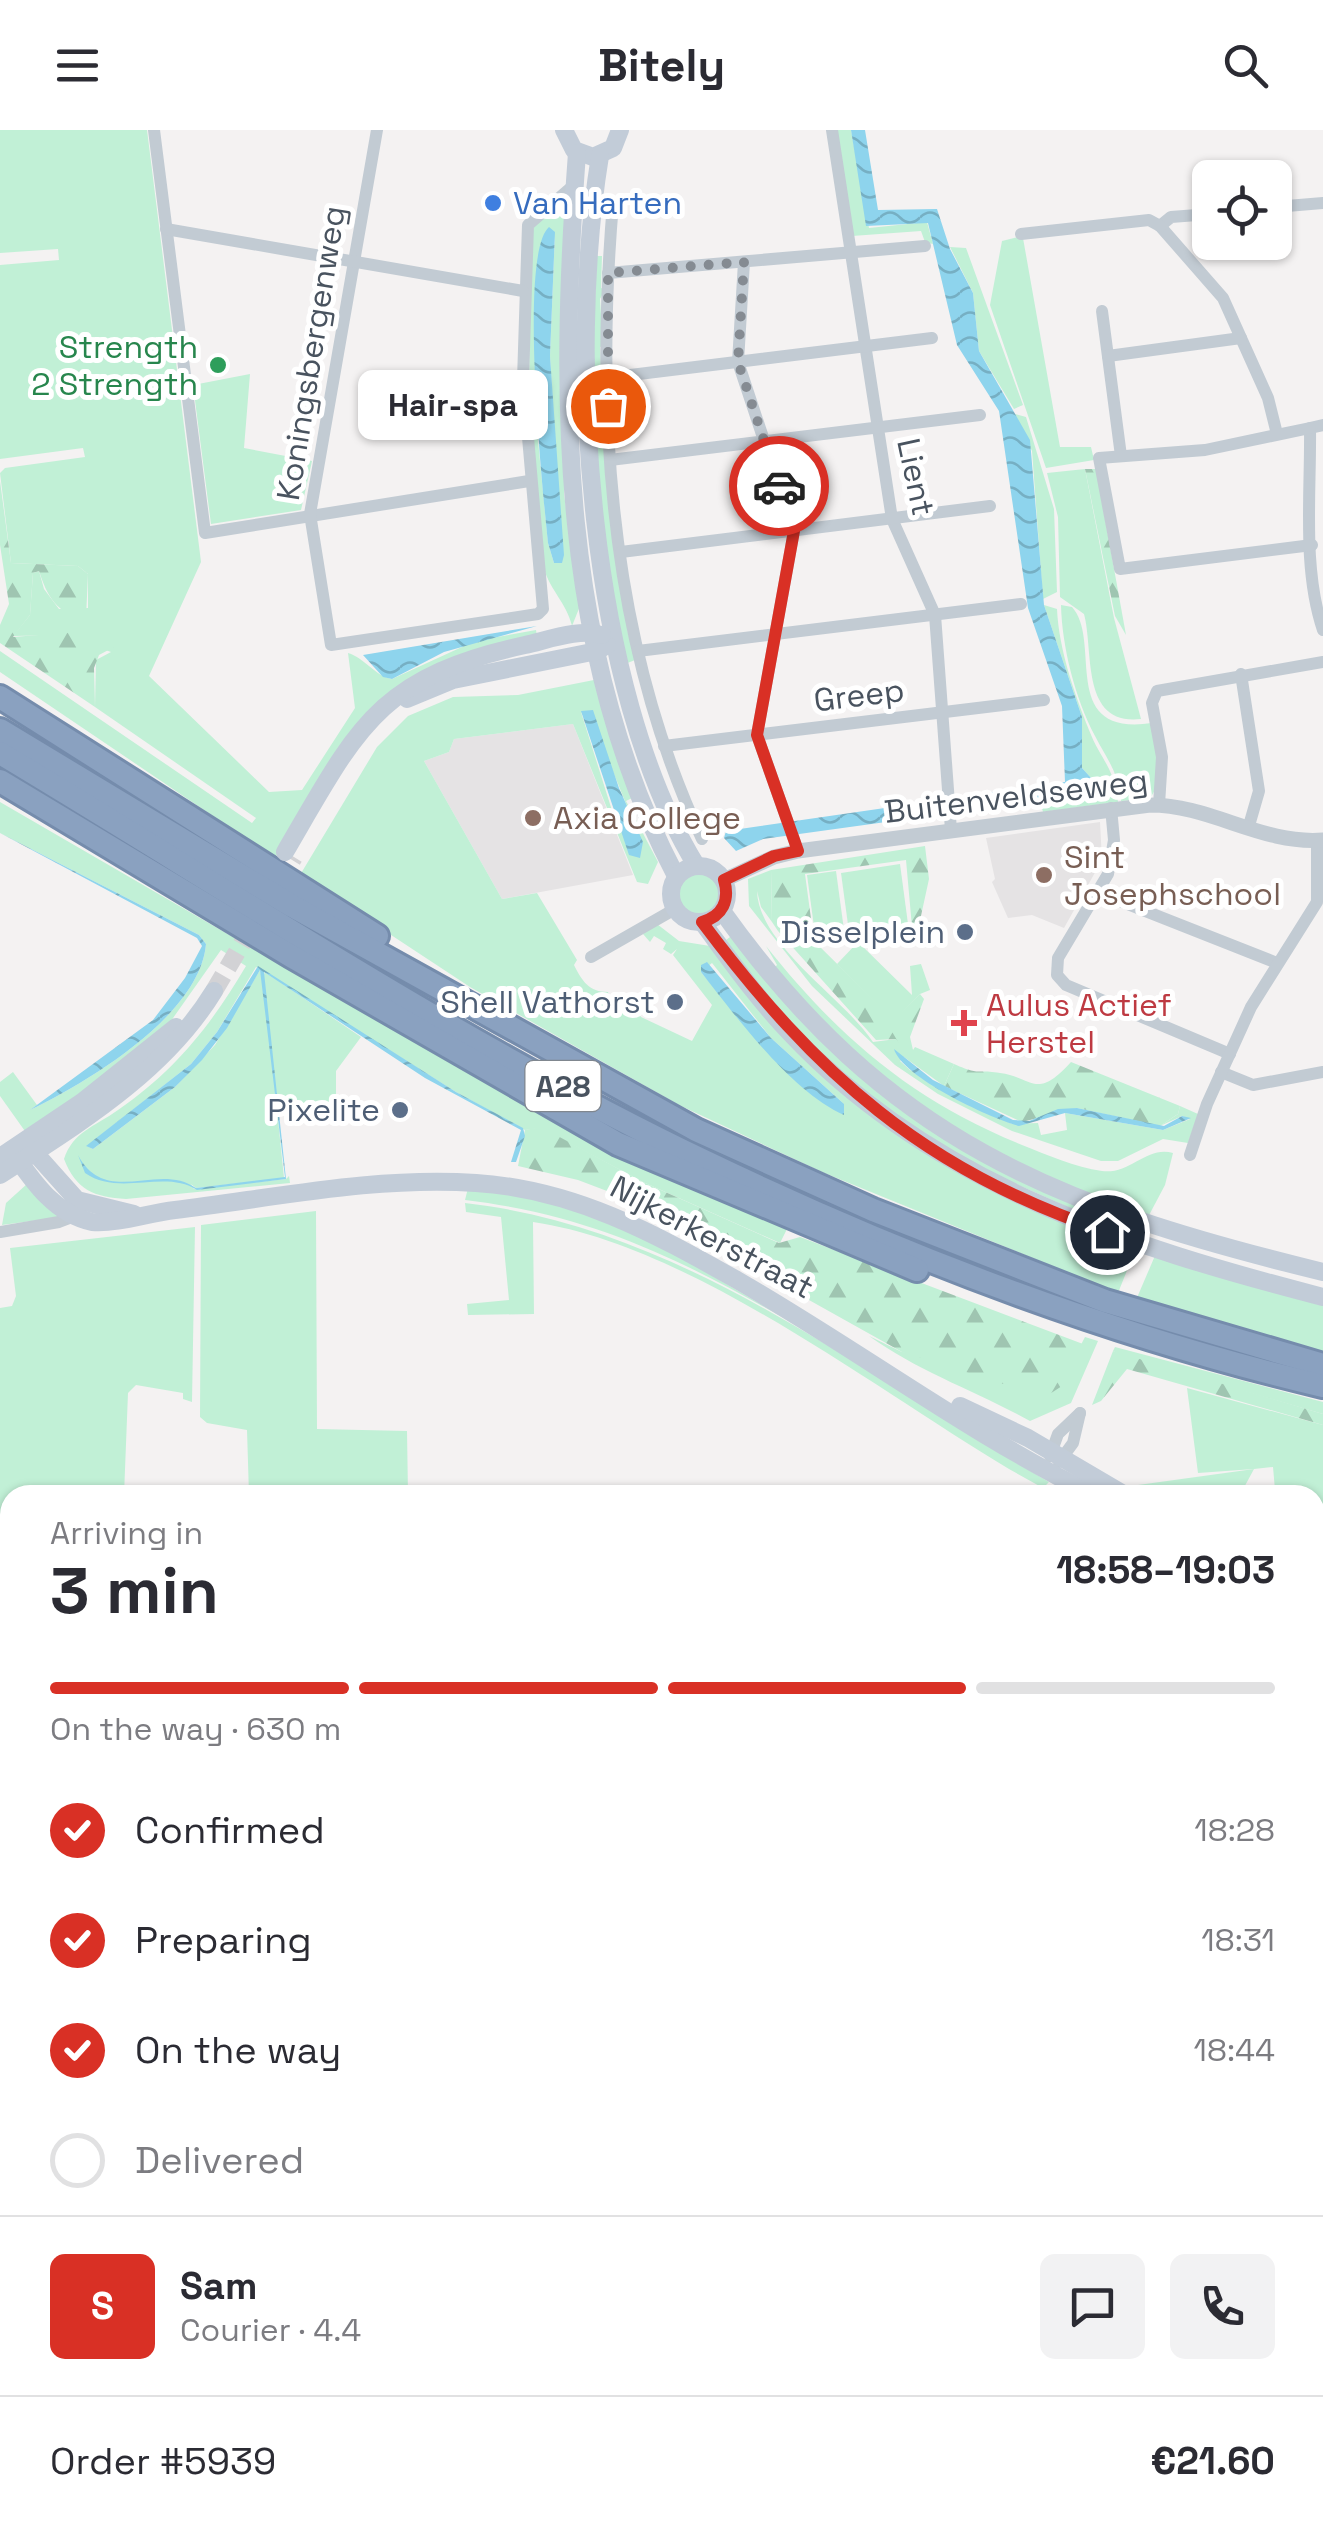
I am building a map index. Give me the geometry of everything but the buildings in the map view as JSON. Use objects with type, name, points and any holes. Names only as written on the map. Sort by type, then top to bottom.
[{"type":"highway","name":"A28","points":[[0,688],[43,722]]},
{"type":"highway","name":"A28","points":[[0,697],[391,944],[398,962]]},
{"type":"highway","name":"A28","points":[[0,730],[292,906],[696,1130],[856,1203],[1105,1301],[1323,1364]]},
{"type":"highway","name":"A28","points":[[0,753],[492,1048],[706,1162],[962,1273],[1165,1342],[1323,1386]]},
{"type":"highway","name":"A28","points":[[0,781],[359,996],[618,1144],[815,1230],[928,1274],[1096,1330],[1165,1342]]},
{"type":"main road","points":[[564,130],[577,153],[567,279],[568,428],[595,642],[624,757],[676,876]]},
{"type":"main road","points":[[577,153],[600,156],[613,148],[620,130]]},
{"type":"main road","points":[[600,156],[589,268],[589,418],[600,537],[616,639],[648,762],[696,865]]},
{"type":"main road","points":[[289,854],[364,741],[410,697],[453,680],[616,639]]},
{"type":"main road","points":[[696,865],[712,868],[724,880],[727,900],[722,911],[702,922],[688,920],[674,909],[670,891],[676,876],[696,865]]},
{"type":"main road","points":[[722,911],[798,1010],[895,1098],[1001,1165],[1058,1191],[1146,1222],[1323,1272]]},
{"type":"main road","points":[[702,922],[792,1036],[880,1114],[999,1188],[1138,1242],[1323,1298]]},
{"type":"main road","points":[[0,1176],[18,1152],[160,1044],[209,989]]},
{"type":"main road","points":[[18,1152],[67,1193],[80,1211]]},
{"type":"main road","name":"Nijkerkerstraat","points":[[80,1211],[139,1214],[418,1182],[476,1183],[540,1192],[590,1206],[648,1231],[888,1370],[988,1436],[1054,1460],[1105,1485]]},
{"type":"main road","name":"Nijkerkerstraat","points":[[1054,1460],[1083,1485]]},
{"type":"street","points":[[154,130],[205,533],[529,481],[524,291],[528,225],[574,185]]},
{"type":"street","name":"Koningsbergenweg","points":[[377,130],[310,514],[331,645],[538,614],[544,606],[529,481]]},
{"type":"street","name":"Lient","points":[[832,130],[892,519],[934,615],[951,823]]},
{"type":"street","points":[[614,203],[606,378],[610,460],[621,552],[638,651],[664,746],[702,838]]},
{"type":"street","points":[[1292,206],[1323,203]]},
{"type":"street","points":[[1160,226],[1170,218],[1192,216]]},
{"type":"street","points":[[1021,234],[1149,220],[1160,226],[1223,298],[1268,398],[1277,434]]},
{"type":"street","points":[[166,229],[524,291]]},
{"type":"street","points":[[608,273],[925,246]]},
{"type":"street","points":[[744,262],[738,362],[794,531],[757,735],[797,844]]},
{"type":"street","points":[[1102,311],[1122,456]]},
{"type":"street","points":[[606,378],[932,338]]},
{"type":"street","points":[[1108,356],[1241,338]]},
{"type":"street","points":[[610,460],[980,414]]},
{"type":"street","points":[[1312,545],[1120,569],[1099,461],[1205,450],[1316,426],[1312,545],[1316,610],[1323,630]]},
{"type":"street","points":[[621,552],[990,506]]},
{"type":"street","points":[[638,651],[1022,604]]},
{"type":"street","points":[[1159,805],[1162,757],[1153,696],[1162,688],[1323,662]]},
{"type":"street","points":[[1241,674],[1260,791],[1248,828]]},
{"type":"street","name":"Greep","points":[[664,746],[1044,700]]},
{"type":"street","name":"Buitenveldseweg","points":[[724,880],[797,844],[951,823],[1111,808],[1159,805],[1196,810],[1278,838],[1320,841]]},
{"type":"street","points":[[1111,808],[1113,859],[1058,958],[1060,980],[1230,1054]]},
{"type":"street","points":[[1190,1155],[1230,1054],[1277,963],[1317,902],[1320,841]]},
{"type":"street","points":[[1098,892],[1277,963]]},
{"type":"street","points":[[591,957],[674,909]]},
{"type":"street","points":[[1221,1072],[1253,1085],[1323,1072]]},
{"type":"street","name":"Nijkerkerstraat","points":[[0,1232],[80,1211]]},
{"type":"street","points":[[0,2443],[0,2486]]},
{"type":"shaded area","name":"Axia College","points":[[573,724],[633,875],[502,899],[424,761],[449,752],[454,739]]},
{"type":"shaded area","name":"Sint Josephschool","points":[[1100,822],[1102,860],[1064,928],[1032,915],[1008,918],[992,882],[995,879],[986,838]]},
{"type":"green space","points":[[0,130],[147,130],[201,562],[149,676],[269,792],[302,790],[355,708],[348,653],[392,679],[475,641],[536,630],[537,637],[420,676],[328,769],[275,858],[0,672],[0,651],[252,823],[256,818],[95,707],[96,660],[111,652],[63,635],[13,636],[30,615],[33,573],[39,571],[44,589],[59,609],[88,608],[88,574],[78,566],[11,563],[0,473],[5,468],[85,457],[83,448],[0,459],[0,265],[59,260],[58,249],[0,253]]},
{"type":"green space","points":[[836,130],[851,130],[869,228],[927,222],[933,244],[925,242],[921,231],[852,236]]},
{"type":"green space","points":[[570,194],[564,494],[580,606],[572,626],[545,572],[533,482],[529,359],[534,226]],"holes":[[[555,232],[550,356],[562,563],[554,563],[548,543],[536,420]]]},
{"type":"green space","points":[[1023,238],[1060,447],[1091,447],[1094,460],[1046,468],[990,305],[1002,241]]},
{"type":"green space","points":[[950,247],[966,248],[1023,405],[1014,409],[979,351],[973,293]]},
{"type":"green space","points":[[597,256],[602,256],[601,288],[605,289],[600,299],[600,347],[607,491],[635,660],[625,664],[602,528],[591,385]]},
{"type":"green space","points":[[250,374],[244,448],[312,461],[301,510],[211,524],[193,385]]},
{"type":"green space","points":[[1015,414],[1026,417],[1054,509],[1057,592],[1043,599],[1032,451]]},
{"type":"green space","points":[[1085,469],[1114,618],[1141,719],[1121,718],[1108,711],[1099,699],[1093,683],[1084,614],[1060,597],[1058,517],[1047,473]]},
{"type":"green space","points":[[1085,469],[1096,469],[1126,635],[1115,616]]},
{"type":"green space","points":[[0,481],[11,563],[78,566],[88,574],[86,618],[60,608],[39,571],[33,573],[30,615],[13,637],[103,630],[110,634],[114,647],[99,655],[94,668],[95,707],[0,643],[0,625],[9,604],[0,545]]},
{"type":"green space","points":[[1044,605],[1057,609],[1073,686],[1093,740],[1110,771],[1118,802],[1043,812],[1040,800],[1102,792],[1107,778],[1092,779],[1082,768],[1082,717]]},
{"type":"green space","points":[[1061,605],[1072,607],[1080,622],[1088,683],[1093,701],[1104,716],[1123,723],[1152,723],[1158,773],[1149,799],[1121,801],[1115,773],[1076,689]]},
{"type":"green space","points":[[599,679],[632,798],[626,801],[658,862],[648,884],[637,882],[573,724],[454,739],[449,752],[424,761],[502,899],[537,893],[587,984],[608,992],[611,1002],[635,1008],[641,1017],[692,1041],[712,1005],[673,955],[677,949],[671,954],[663,949],[666,943],[654,936],[650,942],[643,934],[657,924],[679,941],[710,946],[878,1116],[1136,1248],[1118,1293],[822,1172],[679,1105],[470,987],[300,875],[377,747],[408,716],[453,697],[518,695]],"holes":[[[581,712],[608,759],[635,826],[615,820]],[[712,963],[771,1038],[844,1104],[754,1036],[701,972]]]},
{"type":"green space","points":[[0,802],[464,1071],[599,1143],[787,1229],[780,1243],[643,1182],[541,1128],[525,1130],[456,1092],[277,980],[361,1037],[336,1071],[336,1102],[277,1110],[284,1178],[196,1188],[191,1184],[194,1189],[286,1179],[289,1176],[290,1183],[126,1199],[88,1190],[74,1178],[64,1159],[73,1142],[139,1095],[175,1062],[205,1027],[246,966],[221,950],[166,1028],[27,1134],[0,1096],[0,1082],[13,1072],[37,1105],[30,1110],[110,1064],[138,1043],[184,996],[199,970],[206,944],[199,935],[0,833]],"holes":[[[256,967],[265,972],[262,979],[260,970],[215,1045],[175,1087],[93,1149],[87,1146],[191,1064],[217,1032]]]},
{"type":"green space","points":[[925,846],[929,879],[919,925],[912,927],[906,860],[805,874],[814,941],[894,1020],[920,994],[924,999],[910,1037],[913,1050],[908,1053],[896,1039],[876,1040],[778,931],[772,922],[771,870]]},
{"type":"green space","points":[[900,864],[908,924],[849,932],[841,873]]},
{"type":"green space","points":[[771,870],[772,922],[761,907],[757,891],[761,911],[772,932],[805,971],[873,1042],[896,1039],[913,1050],[915,1047],[954,1064],[944,1086],[904,1057],[900,1061],[910,1070],[1012,1124],[1038,1123],[1041,1135],[1067,1130],[1065,1113],[1163,1130],[1190,1119],[1182,1116],[1160,1126],[1178,1114],[1180,1106],[1198,1114],[1188,1143],[1163,1139],[1118,1161],[1101,1161],[1012,1131],[938,1094],[895,1065],[812,986],[749,906],[748,879]]},
{"type":"green space","points":[[699,871],[715,878],[722,894],[715,910],[699,917],[683,910],[676,894],[683,878]]},
{"type":"green space","points":[[836,871],[844,930],[815,934],[807,875]]},
{"type":"green space","points":[[734,934],[893,1100],[1145,1226],[1140,1239],[935,1148],[795,1034],[726,940]]},
{"type":"green space","points":[[858,942],[912,995],[910,966],[921,964],[930,990],[920,994],[894,1021],[837,964]]},
{"type":"green space","points":[[766,946],[850,1038],[912,1087],[982,1127],[1061,1160],[1102,1171],[1121,1169],[1155,1153],[1173,1153],[1165,1185],[1147,1219],[1050,1185],[895,1095],[773,969],[777,965]]},
{"type":"green space","points":[[1071,1062],[1180,1106],[1178,1114],[1160,1126],[1077,1108],[1022,1122],[944,1086],[954,1064],[1042,1084]]},
{"type":"green space","points":[[541,1127],[643,1182],[779,1243],[800,1237],[1083,1344],[1062,1386],[1045,1397],[902,1352],[628,1199],[578,1180],[518,1166],[525,1130]]},
{"type":"green space","points":[[27,1184],[61,1217],[2,1225],[6,1203]]},
{"type":"green space","points":[[468,1188],[536,1197],[641,1234],[846,1354],[664,1256],[570,1221],[465,1200]]},
{"type":"green space","points":[[465,1203],[546,1218],[623,1242],[697,1274],[769,1311],[1049,1482],[1038,1485],[1009,1469],[840,1361],[716,1289],[654,1259],[593,1236],[533,1222],[534,1314],[468,1315],[467,1304],[509,1300],[501,1217],[466,1212]]},
{"type":"green space","points":[[316,1211],[317,1429],[407,1431],[408,1485],[249,1485],[247,1430],[207,1423],[200,1417],[201,1225]]},
{"type":"green space","points":[[195,1227],[192,1402],[183,1399],[183,1393],[136,1385],[128,1393],[124,1485],[0,1485],[0,1308],[12,1306],[16,1296],[10,1248]]},
{"type":"green space","points":[[1157,1251],[1323,1299],[1323,1355],[1136,1300]]},
{"type":"green space","points":[[869,1336],[902,1352],[1073,1360],[1085,1337],[1098,1341],[1071,1403],[1030,1421],[908,1360]]},
{"type":"green space","points":[[1115,1347],[1323,1402],[1323,1414],[1124,1356],[1113,1351]]},
{"type":"green space","points":[[1113,1351],[1323,1414],[1323,1425],[1127,1369],[1101,1401],[1092,1405]]},
{"type":"green space","points":[[1187,1388],[1323,1425],[1323,1485],[1275,1485],[1273,1467],[1198,1473]]},
{"type":"green space","points":[[1254,1469],[1245,1485],[1138,1485]]},
{"type":"water","points":[[851,130],[865,130],[878,210],[937,209],[950,249],[973,293],[979,351],[1030,440],[1044,605],[1082,717],[1082,768],[1092,779],[1107,778],[1112,783],[1102,792],[763,839],[736,851],[724,838],[726,831],[1065,782],[1062,706],[1028,608],[999,411],[957,345],[928,223],[866,226]]},
{"type":"water","points":[[549,227],[555,232],[550,356],[562,563],[554,563],[548,543],[535,377],[535,281],[540,246]]},
{"type":"water","points":[[537,626],[444,652],[392,679],[383,677],[363,655]]},
{"type":"water","points":[[593,710],[619,788],[643,842],[640,858],[629,855],[581,711]]},
{"type":"water","points":[[0,833],[199,935],[206,944],[199,970],[184,996],[163,1020],[110,1064],[30,1110],[153,1020],[185,978],[202,946],[197,938]]},
{"type":"water","points":[[707,962],[771,1038],[844,1104],[844,1115],[804,1089],[766,1052],[701,972],[701,965]]},
{"type":"water","points":[[258,966],[456,1092],[523,1128],[525,1136],[516,1162],[511,1162],[521,1130],[425,1078],[264,972],[286,1179],[197,1190],[171,1182],[112,1183],[85,1173],[78,1155],[90,1171],[118,1182],[165,1179],[181,1181],[196,1188],[285,1177],[260,970],[227,1028],[202,1060],[175,1087],[93,1149],[86,1146],[191,1064],[217,1032]]},
{"type":"water","points":[[894,1049],[933,1080],[1013,1120],[1029,1121],[1058,1109],[1077,1108],[1164,1126],[1182,1116],[1191,1118],[1163,1130],[1065,1113],[1019,1126],[968,1106],[929,1084],[900,1060]]},
{"type":"tunnel","points":[[278,883],[294,857]]},
{"type":"tunnel","points":[[214,991],[254,923]]},
{"type":"way so far","points":[[608,406],[608,273],[744,262],[738,362],[779,486]]},
{"type":"place","name":"Van Harten","points":[[493,203]]},
{"type":"place","name":"Strength 2 Strength","points":[[218,365]]},
{"type":"place","name":"Hair-spa","points":[[608,406]]},
{"type":"place","name":"Axia College","points":[[533,818]]},
{"type":"place","name":"Sint Josephschool","points":[[1044,875]]},
{"type":"place","name":"Disselplein","points":[[965,932]]},
{"type":"place","name":"Shell Vathorst","points":[[675,1002]]},
{"type":"place","name":"Aulus Actief Herstel","points":[[964,1023]]},
{"type":"place","name":"Pixelite","points":[[400,1110]]},
{"type":"route","points":[[779,486],[794,531],[757,735],[798,851],[774,856],[724,880],[727,900],[722,911],[702,922],[792,1036],[880,1114],[961,1168],[1046,1210],[1107,1232]]}]
